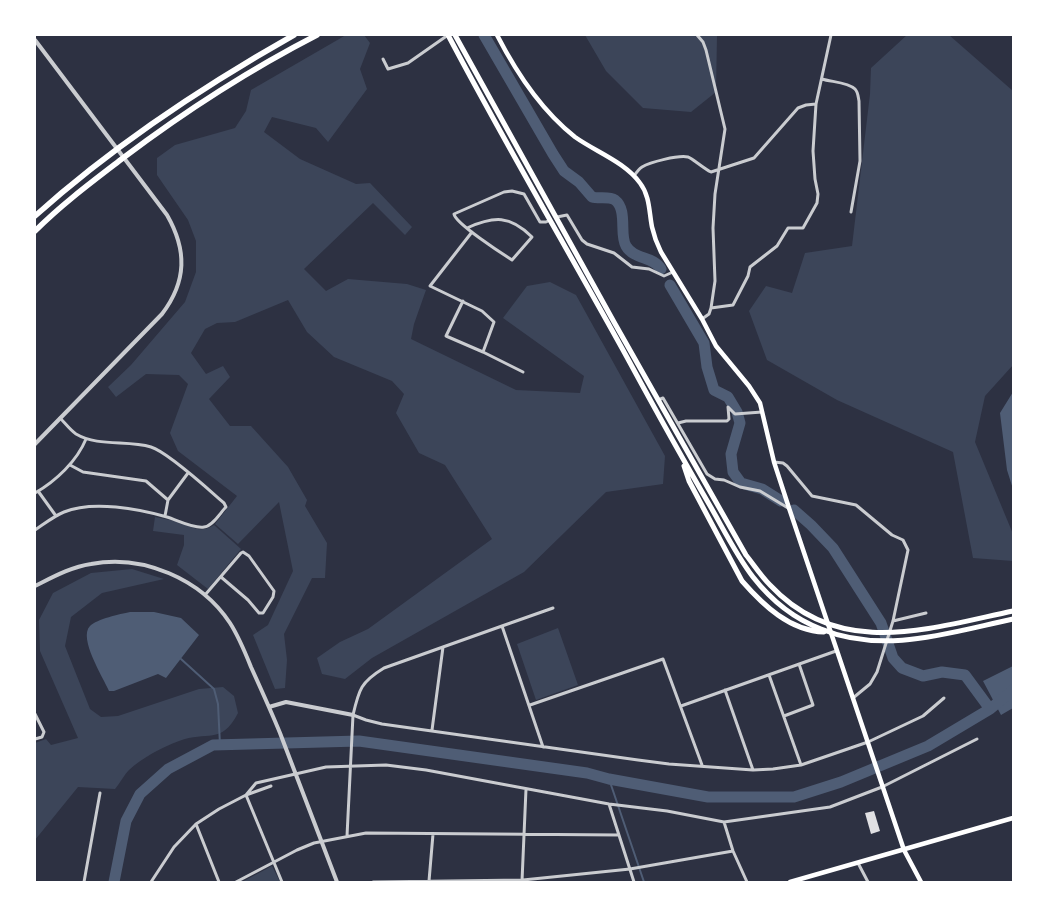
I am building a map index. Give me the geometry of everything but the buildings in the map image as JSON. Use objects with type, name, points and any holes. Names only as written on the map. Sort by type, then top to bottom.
[{"type":"highway","points":[[35,216],[95,166],[170,110],[246,62],[294,35]]},
{"type":"highway","points":[[35,231],[70,199],[149,138],[250,73],[317,35]]},
{"type":"highway","points":[[448,35],[680,454],[741,560],[759,584],[776,602],[805,622],[831,633],[858,640],[902,641],[1013,619]]},
{"type":"highway","points":[[455,35],[746,555],[770,585],[780,595],[808,615],[831,625],[875,634],[902,633],[1013,611]]},
{"type":"highway","points":[[680,454],[689,481],[742,581],[766,606],[794,625],[822,633],[829,631]]},
{"type":"main road","points":[[497,35],[510,61],[554,117],[574,136],[639,181],[647,196],[655,241],[723,355],[757,397],[774,462],[829,631],[904,850],[921,882]]},
{"type":"main road","points":[[790,882],[805,880],[1013,818]]},
{"type":"street","points":[[383,59],[388,69],[408,63],[448,35]]},
{"type":"street","points":[[697,35],[706,50],[726,129],[715,194],[713,228],[715,281],[709,314],[702,319]]},
{"type":"street","points":[[711,308],[733,305],[748,276],[750,267],[777,246],[788,228],[803,228],[817,203],[818,188],[815,179],[813,151],[816,104],[830,35]]},
{"type":"street","points":[[35,40],[167,215],[178,237],[182,260],[179,284],[170,304],[35,444]]},
{"type":"street","points":[[822,80],[850,86],[858,92],[860,161],[850,212]]},
{"type":"street","points":[[634,176],[641,168],[657,162],[687,157],[711,172],[754,158],[796,110],[806,105],[816,104]]},
{"type":"street","points":[[467,228],[493,219],[510,220],[523,228],[532,237],[512,260],[455,220],[455,212],[504,192],[512,191],[524,194],[537,220],[544,223],[550,220]]},
{"type":"street","points":[[557,217],[567,215],[582,240],[596,248],[614,253],[632,268],[649,269],[664,276],[673,272]]},
{"type":"street","points":[[472,232],[430,286],[482,311],[494,322],[483,352]]},
{"type":"street","points":[[463,301],[446,336],[523,372]]},
{"type":"street","points":[[658,400],[663,398],[710,477],[760,491],[789,508]]},
{"type":"street","points":[[678,423],[727,421],[729,419],[728,407],[737,414],[762,412]]},
{"type":"street","points":[[35,530],[56,516],[75,508],[100,506],[165,516],[193,526],[204,527],[211,524],[226,506],[188,473],[152,447],[86,439],[74,433],[60,418]]},
{"type":"street","points":[[56,516],[37,492],[70,464],[83,448],[86,439]]},
{"type":"street","points":[[774,462],[780,462],[787,466],[812,496],[856,505],[892,535],[903,540],[908,550],[893,620],[874,679],[853,698]]},
{"type":"street","points":[[70,464],[83,472],[146,481],[168,500]]},
{"type":"street","points":[[165,516],[168,500],[188,473]]},
{"type":"street","points":[[205,595],[243,552],[249,556],[274,591],[274,596],[263,613],[259,613],[248,600],[221,577]]},
{"type":"street","points":[[35,586],[60,573],[82,566],[103,562],[126,562],[169,573],[205,595],[223,614],[237,635],[270,707],[336,882]]},
{"type":"street","points":[[347,836],[353,721],[361,687],[369,677],[384,668],[553,608]]},
{"type":"street","points":[[893,620],[926,613]]},
{"type":"street","points":[[502,626],[543,746]]},
{"type":"street","points":[[432,730],[443,647]]},
{"type":"street","points":[[681,706],[836,651]]},
{"type":"street","points":[[530,705],[663,659],[702,765]]},
{"type":"street","points":[[784,716],[813,705],[798,664]]},
{"type":"street","points":[[769,675],[801,765]]},
{"type":"street","points":[[725,690],[753,770]]},
{"type":"street","points":[[270,707],[286,702],[294,703],[354,715],[382,724],[669,764],[753,770],[801,765],[868,744],[923,716],[944,698]]},
{"type":"street","points":[[35,714],[44,732],[42,736],[35,740]]},
{"type":"street","points":[[246,795],[256,783],[296,773],[352,764],[386,765],[469,777],[608,804],[668,811],[724,822],[830,807],[882,785],[977,739]]},
{"type":"street","points":[[151,882],[174,847],[196,824],[246,795],[271,786]]},
{"type":"street","points":[[522,881],[526,789]]},
{"type":"street","points":[[84,882],[100,793]]},
{"type":"street","points":[[246,795],[282,882]]},
{"type":"street","points":[[608,804],[634,882]]},
{"type":"street","points":[[724,822],[746,882]]},
{"type":"street","points":[[196,824],[219,882]]},
{"type":"street","points":[[236,882],[296,850],[347,836],[366,834],[619,835]]},
{"type":"street","points":[[429,881],[433,834]]},
{"type":"street","points":[[373,882],[522,881],[630,869],[733,850]]},
{"type":"street","points":[[858,863],[868,882]]},
{"type":"shaded area","points":[[346,35],[364,35],[370,43],[360,69],[367,89],[328,142],[316,128],[272,117],[264,132],[300,159],[356,184],[370,183],[412,227],[405,235],[373,203],[304,269],[326,291],[348,279],[407,284],[426,290],[414,324],[411,339],[516,390],[580,393],[584,376],[503,318],[527,286],[550,282],[576,295],[665,456],[663,484],[606,492],[524,572],[372,658],[345,679],[322,674],[317,658],[340,642],[368,629],[492,539],[445,465],[419,453],[396,413],[404,394],[392,381],[334,357],[307,332],[288,300],[235,322],[217,323],[205,329],[191,353],[206,374],[223,366],[230,377],[209,399],[230,426],[251,426],[288,467],[307,500],[305,506],[327,543],[325,578],[312,578],[284,634],[287,660],[285,688],[275,689],[253,635],[268,625],[293,571],[279,502],[238,544],[215,524],[237,496],[178,451],[170,433],[188,384],[179,375],[146,374],[116,397],[108,387],[131,365],[185,302],[196,272],[196,241],[188,220],[157,175],[157,158],[175,145],[235,128],[246,111],[251,90]]},
{"type":"shaded area","points":[[585,35],[717,35],[716,92],[691,112],[643,108],[606,71]]},
{"type":"shaded area","points":[[907,35],[949,35],[1013,91],[1013,365],[985,396],[975,442],[1013,534],[1013,561],[973,558],[953,452],[837,400],[767,360],[749,311],[766,286],[792,293],[805,253],[852,246],[870,94],[871,68]]},
{"type":"shaded area","points":[[1013,392],[1013,489],[1007,470],[1000,413]]},
{"type":"shaded area","points":[[155,517],[179,522],[192,528],[205,529],[214,525],[241,549],[208,589],[177,565],[184,545],[184,535],[153,531]]},
{"type":"shaded area","points":[[132,569],[164,579],[102,593],[71,617],[65,646],[90,709],[101,717],[118,716],[199,689],[223,687],[234,696],[238,713],[226,730],[213,735],[179,741],[146,757],[125,774],[115,789],[78,787],[35,840],[35,743],[46,739],[51,745],[78,738],[40,651],[39,620],[53,593],[91,573]]},
{"type":"shaded area","points":[[130,612],[154,612],[181,618],[199,635],[166,678],[158,674],[114,691],[109,691],[89,648],[87,632],[93,623]]},
{"type":"shaded area","points":[[558,628],[578,685],[536,700],[517,644]]},
{"type":"shaded area","points":[[1013,666],[1013,708],[1001,715],[983,681]]},
{"type":"shaded area","points":[[272,866],[280,882],[242,882]]},
{"type":"waterway","points":[[484,35],[564,171],[579,182],[592,197],[610,198],[619,204],[626,246],[634,254],[654,262],[661,269]]},
{"type":"waterway","points":[[670,285],[704,343],[707,367],[714,390],[728,397],[737,412],[740,423],[731,454],[733,472],[741,483],[762,489],[781,501]]},
{"type":"waterway","points":[[794,510],[833,548],[881,623],[893,658],[902,668],[923,676],[942,672],[965,675],[990,709]]},
{"type":"waterway","points":[[181,659],[214,689],[218,704],[220,745]]},
{"type":"waterway","points":[[114,882],[126,821],[140,794],[168,769],[213,745],[359,741],[587,773],[609,779],[708,797],[794,797],[841,782],[928,746],[990,709],[1013,690]]},
{"type":"waterway","points":[[609,779],[644,882]]}]
